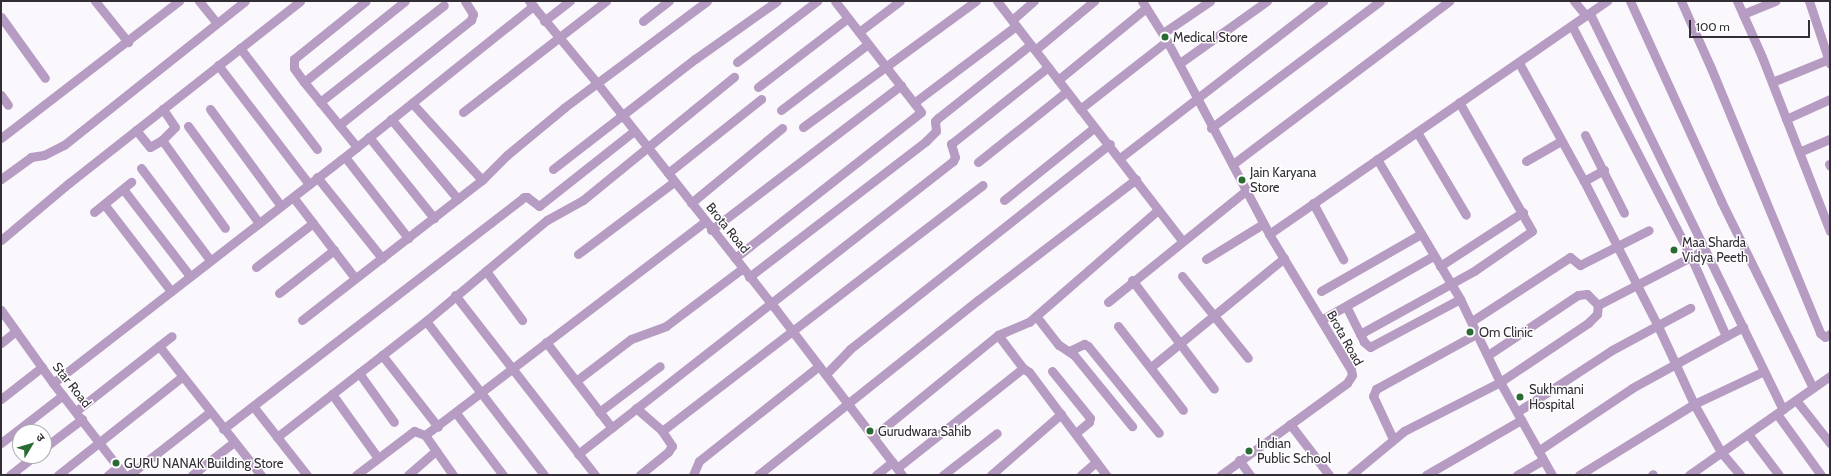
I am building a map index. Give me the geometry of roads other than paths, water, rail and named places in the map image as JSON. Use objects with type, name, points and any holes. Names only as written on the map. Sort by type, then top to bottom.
[{"type":"street","points":[[95,1],[128,42]]},
{"type":"street","points":[[1,138],[180,1]]},
{"type":"street","points":[[199,1],[217,23]]},
{"type":"street","points":[[1,178],[31,157],[50,154],[64,145],[245,1]]},
{"type":"street","points":[[1,240],[136,130],[300,1]]},
{"type":"street","points":[[356,147],[294,68],[294,59],[366,1]]},
{"type":"street","points":[[304,82],[405,1]]},
{"type":"street","points":[[338,125],[471,20],[473,14],[466,1]]},
{"type":"street","points":[[544,20],[570,1]]},
{"type":"street","points":[[463,112],[606,1]]},
{"type":"street","points":[[643,21],[669,1]]},
{"type":"street","points":[[302,320],[482,180],[506,154],[597,83],[707,1]]},
{"type":"street","points":[[553,169],[695,59],[777,1]]},
{"type":"street","points":[[737,62],[817,1]]},
{"type":"street","points":[[859,32],[900,1]]},
{"type":"street","points":[[802,128],[976,1]]},
{"type":"street","points":[[915,102],[1014,23],[1034,1]]},
{"type":"street","points":[[749,277],[926,141],[936,131],[935,121],[938,118],[1094,1]]},
{"type":"street","points":[[1080,109],[1210,1]]},
{"type":"street","points":[[1180,63],[1267,1]]},
{"type":"street","points":[[1120,158],[1196,97],[1324,1]]},
{"type":"street","points":[[1211,128],[1380,1]]},
{"type":"street","points":[[1233,164],[1449,1]]},
{"type":"street","points":[[1574,1],[1588,15],[1743,327],[1764,371],[1780,412],[1821,475]]},
{"type":"street","points":[[1269,234],[1607,1]]},
{"type":"street","points":[[1630,1],[1722,201],[1813,388]]},
{"type":"street","points":[[1681,1],[1711,68],[1820,333],[1825,337],[1830,334]]},
{"type":"street","points":[[1737,1],[1772,82],[1830,231]]},
{"type":"street","points":[[1743,14],[1775,1]]},
{"type":"street","points":[[1772,82],[1829,62],[1810,1]]},
{"type":"street","points":[[735,258],[920,113],[921,109],[848,18],[840,2]]},
{"type":"street","points":[[1001,2],[1032,48],[1094,128],[1110,144],[1182,240]]},
{"type":"street","points":[[1058,80],[1144,3]]},
{"type":"street","name":"Brota Road","points":[[1144,3],[1180,63],[1211,128],[1233,164],[1263,224],[1321,320],[1352,375],[1347,383],[1239,460],[1221,475]]},
{"type":"street","points":[[52,383],[317,177],[345,157],[531,4]]},
{"type":"street","name":"Brota Road","points":[[531,4],[597,83],[668,173],[704,222],[771,303],[897,468]]},
{"type":"street","points":[[320,102],[444,5]]},
{"type":"street","points":[[1,17],[45,78]]},
{"type":"street","points":[[758,87],[848,18]]},
{"type":"street","points":[[1572,26],[1691,257],[1726,336]]},
{"type":"street","points":[[781,110],[868,44]]},
{"type":"street","points":[[240,48],[317,149]]},
{"type":"street","points":[[1519,63],[1561,142],[1584,181],[1636,286],[1657,324],[1674,364],[1694,404],[1722,452],[1740,475]]},
{"type":"street","points":[[218,66],[309,184]]},
{"type":"street","points":[[578,454],[953,161],[956,157],[950,147],[951,144],[1048,67]]},
{"type":"street","points":[[277,437],[426,321],[455,295],[547,220],[583,200],[734,77]]},
{"type":"street","points":[[711,230],[901,85]]},
{"type":"street","points":[[978,162],[1066,92]]},
{"type":"street","points":[[1,95],[8,105]]},
{"type":"street","points":[[1786,118],[1830,99]]},
{"type":"street","points":[[668,173],[761,100]]},
{"type":"street","points":[[1360,334],[1451,284],[1532,232],[1523,212],[1460,102]]},
{"type":"street","points":[[412,103],[482,180]]},
{"type":"street","points":[[136,130],[150,147],[162,140],[175,127],[164,109]]},
{"type":"street","points":[[210,109],[281,206]]},
{"type":"street","points":[[391,119],[458,199]]},
{"type":"street","points":[[188,126],[259,223]]},
{"type":"street","points":[[691,203],[782,128]]},
{"type":"street","points":[[1004,200],[1094,128]]},
{"type":"street","points":[[224,429],[524,197],[527,196],[539,206],[634,131]]},
{"type":"street","points":[[1417,132],[1466,215]]},
{"type":"street","points":[[1585,135],[1604,170],[1624,213]]},
{"type":"street","points":[[369,137],[434,218]]},
{"type":"street","points":[[1799,152],[1830,139]]},
{"type":"street","points":[[162,140],[225,228]]},
{"type":"street","points":[[1526,161],[1561,142]]},
{"type":"street","points":[[826,374],[850,349],[1110,144]]},
{"type":"street","points":[[345,157],[408,238]]},
{"type":"street","points":[[1377,159],[1433,256],[1460,299],[1478,333],[1500,382],[1552,475]]},
{"type":"street","points":[[141,168],[210,260]]},
{"type":"street","points":[[1584,181],[1604,170]]},
{"type":"street","points":[[317,177],[382,258]]},
{"type":"street","points":[[758,475],[978,300],[1136,179]]},
{"type":"street","points":[[94,212],[131,182]]},
{"type":"street","points":[[578,254],[674,182]]},
{"type":"street","points":[[662,432],[794,333],[983,185]]},
{"type":"street","points":[[123,188],[190,276]]},
{"type":"street","points":[[1108,302],[1132,280],[1247,190]]},
{"type":"street","points":[[293,197],[355,278]]},
{"type":"street","points":[[1313,203],[1343,259]]},
{"type":"street","points":[[104,204],[171,291]]},
{"type":"street","points":[[874,436],[998,335],[1036,316],[1158,210]]},
{"type":"street","points":[[1440,266],[1523,212]]},
{"type":"street","points":[[425,435],[438,427],[546,342],[704,222]]},
{"type":"street","points":[[256,267],[313,223]]},
{"type":"street","points":[[1206,259],[1263,224]]},
{"type":"street","points":[[1472,321],[1570,257],[1580,265],[1649,230]]},
{"type":"street","points":[[1321,291],[1421,234]]},
{"type":"street","points":[[279,294],[334,250]]},
{"type":"street","points":[[1598,305],[1704,250]]},
{"type":"street","points":[[1321,320],[1433,256]]},
{"type":"street","points":[[1151,367],[1284,258]]},
{"type":"street","points":[[576,381],[631,339],[666,326],[743,268]]},
{"type":"street","points":[[486,271],[522,320]]},
{"type":"street","points":[[1182,276],[1248,358]]},
{"type":"street","points":[[1132,280],[1214,388]]},
{"type":"street","points":[[1488,355],[1578,295],[1587,294],[1598,305]]},
{"type":"street","points":[[455,295],[511,370],[595,475]]},
{"type":"street","points":[[1346,306],[1360,334],[1370,347],[1460,299]]},
{"type":"street","points":[[1351,475],[1393,439],[1500,382],[1588,323],[1597,314],[1598,305]]},
{"type":"street","points":[[1517,412],[1612,350],[1657,324],[1690,308]]},
{"type":"street","name":"Star Road","points":[[1,310],[52,383],[79,415],[124,475]]},
{"type":"street","points":[[1036,316],[1059,345],[1069,351],[1132,426]]},
{"type":"street","points":[[426,321],[483,392],[544,475]]},
{"type":"street","points":[[1118,326],[1184,410]]},
{"type":"street","points":[[1538,451],[1674,364],[1743,327]]},
{"type":"street","points":[[1,343],[16,331]]},
{"type":"street","points":[[1393,439],[1373,396],[1376,389],[1478,333]]},
{"type":"street","points":[[998,335],[1023,368],[1030,372],[1106,475]]},
{"type":"street","points":[[52,440],[79,415],[172,336]]},
{"type":"street","points":[[546,342],[612,428]]},
{"type":"street","points":[[1069,351],[1084,344],[1088,346],[1159,433]]},
{"type":"street","points":[[159,346],[261,475]]},
{"type":"street","points":[[382,355],[438,427]]},
{"type":"street","points":[[599,412],[660,366]]},
{"type":"street","points":[[693,475],[698,461],[819,366]]},
{"type":"street","points":[[1,399],[42,367]]},
{"type":"street","points":[[876,475],[897,468],[1023,368]]},
{"type":"street","points":[[1052,371],[1090,418],[1076,433]]},
{"type":"street","points":[[1579,475],[1694,404],[1764,371]]},
{"type":"street","points":[[359,373],[394,422]]},
{"type":"street","points":[[58,475],[183,376]]},
{"type":"street","points":[[1691,474],[1813,388],[1828,380]]},
{"type":"street","points":[[332,394],[378,458]]},
{"type":"street","points":[[1,444],[63,395]]},
{"type":"street","points":[[1796,400],[1830,443]]},
{"type":"street","points":[[253,406],[307,475]]},
{"type":"street","points":[[636,408],[672,443],[670,450],[640,475]]},
{"type":"street","points":[[129,475],[210,412]]},
{"type":"street","points":[[456,413],[503,475]]},
{"type":"street","points":[[991,475],[1062,414]]},
{"type":"street","points":[[1426,475],[1521,420]]},
{"type":"street","points":[[1290,424],[1329,475]]},
{"type":"street","points":[[356,475],[408,434],[414,432],[425,435],[454,475]]},
{"type":"street","points":[[943,475],[997,433]]},
{"type":"street","points":[[1748,434],[1779,475]]},
{"type":"street","points":[[192,475],[234,442]]},
{"type":"street","points":[[408,475],[436,451]]},
{"type":"street","points":[[1239,460],[1250,475]]},
{"type":"street","points":[[1517,475],[1543,460]]},
{"type":"street","points":[[1081,475],[1096,462]]},
{"type":"street","points":[[10,475],[24,464]]},
{"type":"street","points":[[108,475],[118,467]]},
{"type":"place","name":"Medical Store","points":[[1165,37]]},
{"type":"place","name":"Jain Karyana Store","points":[[1242,180]]},
{"type":"place","name":"Maa Sharda Vidya Peeth","points":[[1674,250]]},
{"type":"place","name":"Om Clinic","points":[[1470,332]]},
{"type":"place","name":"Sukhmani Hospital","points":[[1520,397]]},
{"type":"place","name":"Gurudwara Sahib","points":[[870,431]]},
{"type":"place","name":"Indian Public School","points":[[1249,451]]},
{"type":"place","name":"GURU NANAK Building Store","points":[[116,463]]}]
